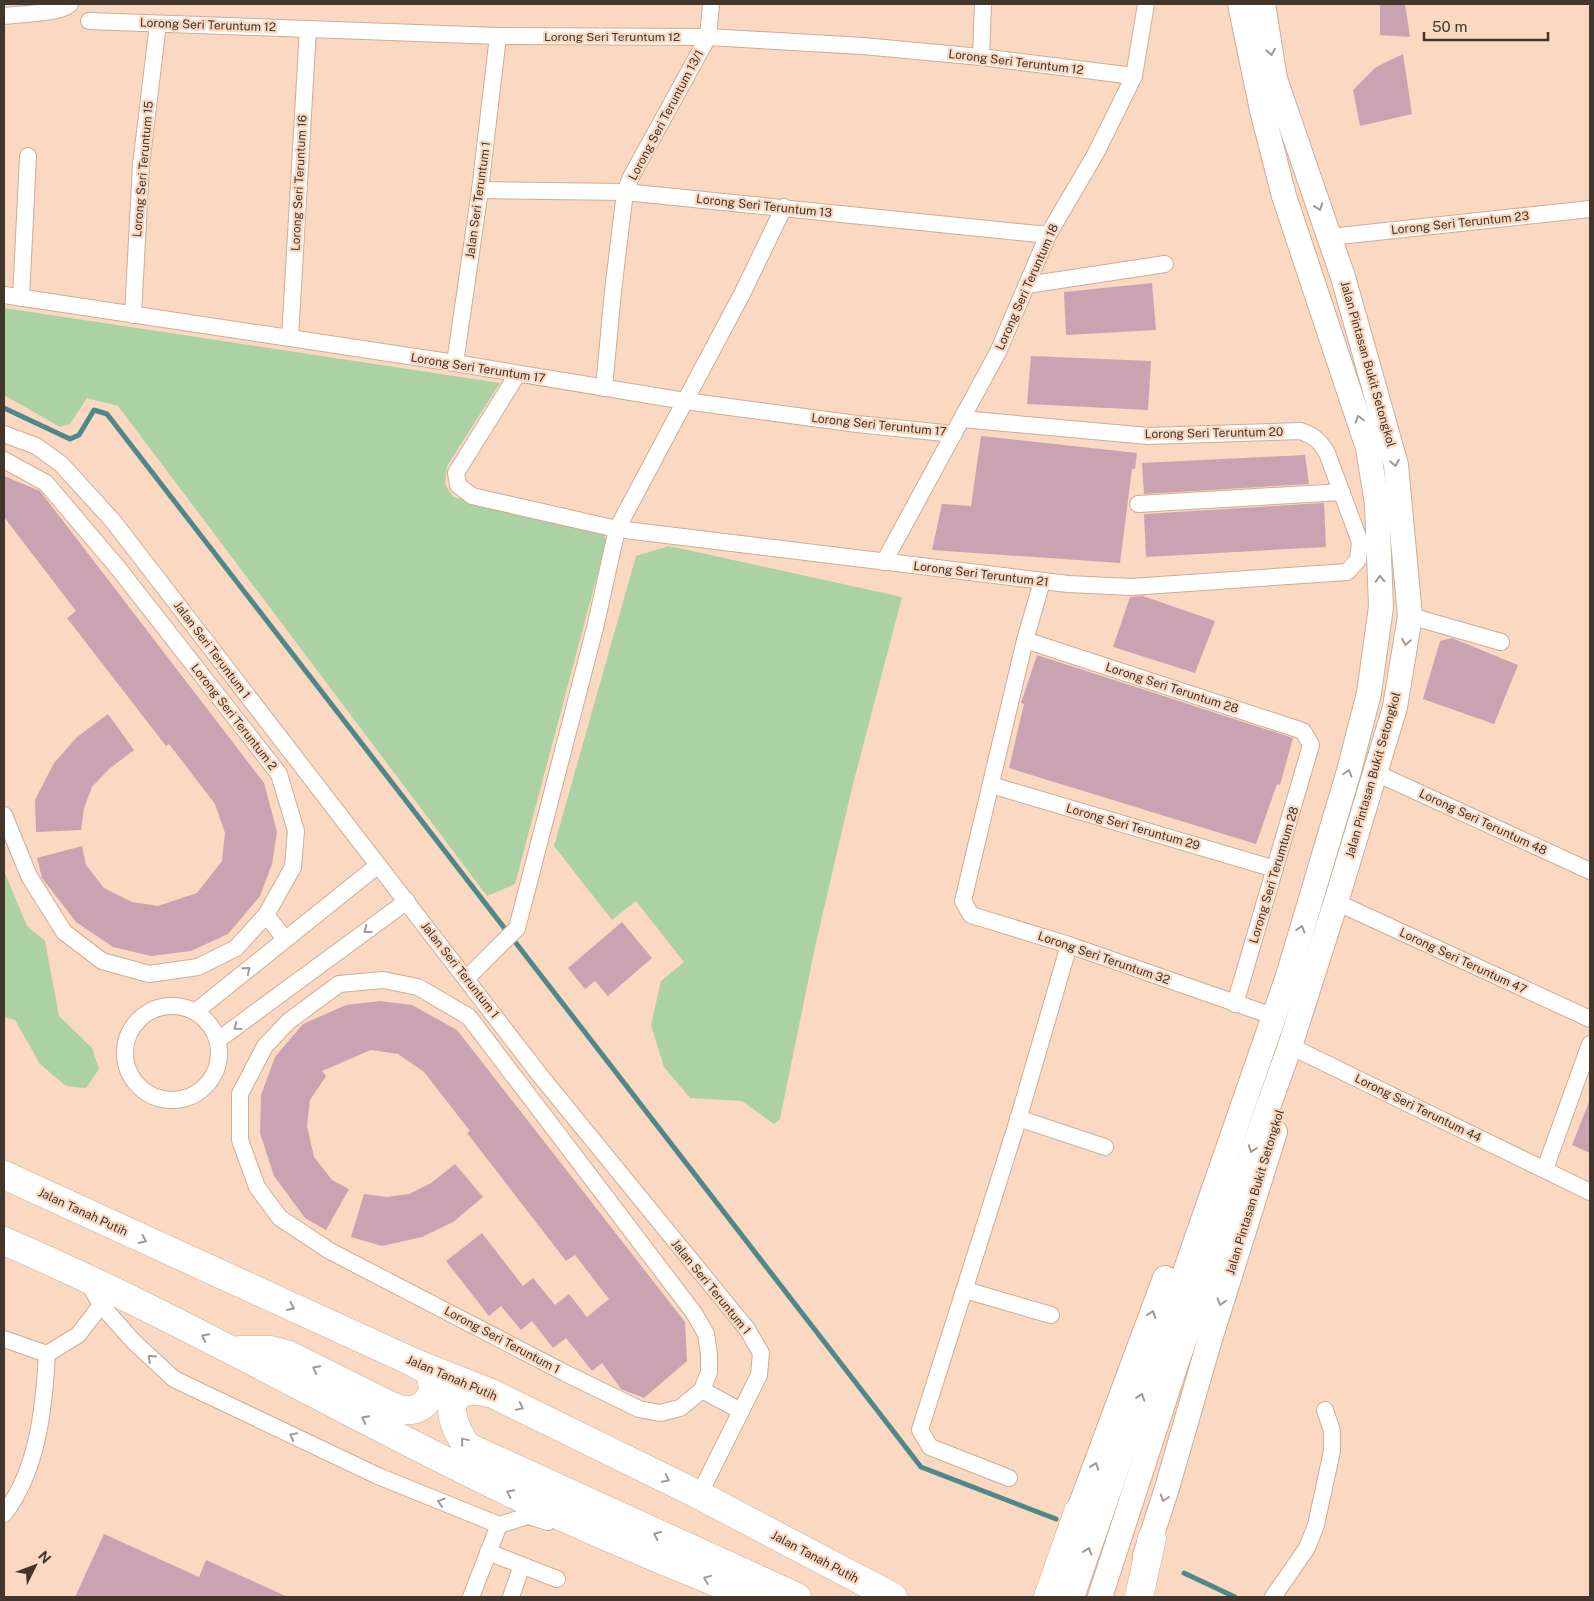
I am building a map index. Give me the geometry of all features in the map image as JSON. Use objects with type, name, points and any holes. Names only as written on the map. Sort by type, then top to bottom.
[{"type":"highway","name":"Jalan Tanah Putih","points":[[4,1175],[415,1363],[491,1393],[699,1495],[865,1584],[893,1597]]},
{"type":"highway","points":[[4,1241],[84,1275],[510,1493],[619,1543],[752,1597]]},
{"type":"highway","points":[[230,1349],[271,1350],[289,1355],[389,1405],[405,1410],[419,1408],[430,1399],[433,1384],[428,1371],[415,1363]]},
{"type":"highway","points":[[491,1393],[470,1390],[461,1394],[455,1401],[451,1416],[460,1437],[468,1447],[797,1597]]},
{"type":"highway","points":[[1048,1597],[1078,1512]]},
{"type":"highway","points":[[1139,1597],[1152,1538]]},
{"type":"highway","points":[[865,1584],[904,1597]]},
{"type":"main road","name":"Jalan Pintasan Bukit Setongkol","points":[[1166,1358],[1288,976],[1349,771],[1369,692],[1381,606],[1376,504],[1368,448],[1284,196],[1262,110],[1240,4]]},
{"type":"main road","name":"Jalan Pintasan Bukit Setongkol","points":[[1129,1597],[1152,1538],[1210,1339],[1276,1130],[1282,1096],[1280,1070],[1290,1046],[1336,902],[1395,707],[1410,616],[1396,465],[1343,277],[1288,122],[1275,79],[1263,4]]},
{"type":"main road","points":[[1317,295],[1327,280],[1343,277]]},
{"type":"main road","points":[[1063,1597],[1078,1512],[1264,1013],[1288,976]]},
{"type":"main road","points":[[1072,1597],[1280,1070]]},
{"type":"main road","points":[[1100,1597],[1166,1358]]},
{"type":"street","points":[[4,16],[53,10],[70,4]]},
{"type":"street","points":[[708,37],[711,4]]},
{"type":"street","points":[[981,57],[983,4]]},
{"type":"street","name":"Lorong Seri Teruntum 18","points":[[884,562],[998,352],[1048,236],[1096,153],[1134,76],[1146,4]]},
{"type":"street","name":"Lorong Seri Teruntum 12","points":[[89,21],[498,36],[708,37],[863,46],[981,57],[1134,76]]},
{"type":"street","name":"Lorong Seri Teruntum 15","points":[[133,314],[141,165],[158,24]]},
{"type":"street","name":"Lorong Seri Teruntum 16","points":[[290,338],[308,29]]},
{"type":"street","name":"Jalan Seri Teruntum 1","points":[[455,363],[480,190],[498,36]]},
{"type":"street","name":"Lorong Seri Teruntum 13/1","points":[[604,388],[612,291],[625,192],[631,177],[708,37]]},
{"type":"street","points":[[21,298],[28,156]]},
{"type":"street","name":"Lorong Seri Teruntum 13","points":[[480,190],[625,192],[784,207],[1048,236]]},
{"type":"street","points":[[466,978],[511,934],[594,628],[617,529],[742,294],[784,207]]},
{"type":"street","name":"Lorong Seri Teruntum 23","points":[[1330,237],[1590,209]]},
{"type":"street","points":[[1027,285],[1165,264]]},
{"type":"street","name":"Lorong Seri Teruntum 17","points":[[4,295],[206,327],[455,363],[518,375],[685,401],[857,424],[954,434]]},
{"type":"street","name":"Lorong Seri Teruntum 21","points":[[518,375],[456,473],[458,485],[472,496],[617,529],[1042,582],[1131,587],[1347,572]]},
{"type":"street","name":"Lorong Seri Teruntum 20","points":[[962,419],[1148,436],[1300,431],[1320,441],[1327,452],[1360,542],[1358,560],[1347,572]]},
{"type":"street","name":"Jalan Seri Teruntum 1","points":[[4,434],[36,446],[61,464],[118,528],[539,1074],[747,1329],[761,1352],[760,1375],[699,1495]]},
{"type":"street","name":"Lorong Seri Teruntum 2","points":[[4,460],[46,484],[118,568],[279,774],[296,831],[293,867],[266,915],[236,948],[198,967],[149,974],[102,961],[64,932],[29,876],[4,815]]},
{"type":"street","points":[[1138,504],[1342,492]]},
{"type":"street","points":[[991,785],[1025,640],[1042,582]]},
{"type":"street","points":[[1410,616],[1502,642]]},
{"type":"street","name":"Lorong Seri Teruntum 28","points":[[1025,640],[1303,731],[1311,745]]},
{"type":"street","name":"Lorong Seri Terumtum 28","points":[[1235,1004],[1311,745]]},
{"type":"street","name":"Lorong Seri Teruntum 48","points":[[1376,773],[1590,871]]},
{"type":"street","name":"Lorong Seri Teruntum 29","points":[[991,785],[1275,869]]},
{"type":"street","name":"Lorong Seri Teruntum 32","points":[[991,785],[963,901],[971,916],[1069,945],[1264,1013]]},
{"type":"street","points":[[195,1012],[377,866]]},
{"type":"street","points":[[218,1040],[406,901]]},
{"type":"street","name":"Lorong Seri Teruntum 47","points":[[1336,902],[1590,1019]]},
{"type":"street","points":[[266,915],[285,939]]},
{"type":"street","points":[[1009,1478],[930,1447],[920,1430],[1018,1118],[1069,945]]},
{"type":"street","points":[[323,963],[339,984],[383,980],[418,987],[469,1017],[694,1312],[706,1334],[710,1354],[709,1372],[702,1390],[741,1411]]},
{"type":"street","name":"Lorong Seri Teruntum 1","points":[[339,984],[289,1021],[265,1046],[240,1094],[240,1140],[257,1188],[280,1218],[330,1251],[565,1373],[639,1408],[660,1413],[680,1408],[702,1390]]},
{"type":"street","points":[[173,1006],[195,1012],[209,1024],[218,1040],[218,1064],[208,1085],[188,1098],[164,1100],[143,1090],[129,1071],[126,1056],[125,1048],[133,1026],[150,1011],[173,1006]]},
{"type":"street","points":[[1546,1169],[1590,1044]]},
{"type":"street","name":"Lorong Seri Teruntum 44","points":[[1290,1046],[1590,1192]]},
{"type":"street","points":[[1018,1118],[1105,1147]]},
{"type":"street","points":[[84,1275],[101,1305],[134,1342],[174,1379],[378,1476],[499,1525],[528,1516],[591,1538],[619,1543]]},
{"type":"street","points":[[965,1290],[1051,1315]]},
{"type":"street","points":[[47,1354],[78,1335],[101,1305]]},
{"type":"street","points":[[4,1339],[47,1354]]},
{"type":"street","points":[[4,1514],[14,1501],[30,1460],[44,1407],[47,1354]]},
{"type":"street","points":[[1272,1597],[1307,1548],[1316,1525],[1332,1451],[1332,1431],[1325,1410]]},
{"type":"street","points":[[471,1597],[499,1525]]},
{"type":"street","points":[[488,1552],[557,1579]]},
{"type":"street","points":[[511,1597],[522,1565]]},
{"type":"green space","points":[[4,308],[500,383],[447,466],[445,484],[453,497],[602,528],[606,542],[515,884],[487,896],[118,406],[87,398],[70,424],[60,427],[4,395]]},
{"type":"green space","points":[[669,546],[902,597],[851,792],[815,947],[780,1119],[774,1124],[742,1101],[690,1098],[664,1067],[651,1025],[661,981],[684,962],[636,901],[612,920],[554,846],[636,556]]},
{"type":"green space","points":[[4,871],[27,926],[45,941],[59,1016],[92,1048],[99,1069],[86,1088],[66,1086],[40,1064],[15,1020],[4,1017]]},
{"type":"building","points":[[1380,4],[1405,4],[1410,37],[1380,35]]},
{"type":"building","points":[[1403,54],[1412,114],[1360,126],[1353,90],[1376,67]]},
{"type":"building","points":[[1152,283],[1156,330],[1066,335],[1064,292]]},
{"type":"building","points":[[1031,356],[1151,361],[1148,410],[1027,404]]},
{"type":"building","points":[[981,436],[1137,453],[1135,469],[1132,469],[1120,563],[932,550],[942,504],[971,506]]},
{"type":"building","points":[[1305,455],[1309,484],[1144,494],[1142,463]]},
{"type":"building","points":[[4,476],[40,491],[264,783],[277,832],[272,864],[260,896],[228,934],[191,951],[151,956],[113,947],[76,922],[42,878],[37,858],[82,846],[86,865],[104,888],[132,902],[158,906],[197,893],[222,861],[225,833],[215,804],[169,744],[166,746],[67,618],[76,611],[4,517]]},
{"type":"building","points":[[1324,503],[1326,547],[1146,557],[1144,514]]},
{"type":"building","points":[[1143,596],[1215,621],[1195,673],[1113,647],[1130,597]]},
{"type":"building","points":[[1452,638],[1518,665],[1494,724],[1423,699],[1440,641]]},
{"type":"building","points":[[1037,655],[1293,738],[1280,785],[1277,784],[1256,844],[1009,768],[1024,704],[1021,703]]},
{"type":"building","points":[[108,714],[134,750],[109,769],[92,787],[84,808],[81,830],[36,832],[35,800],[54,763],[77,737]]},
{"type":"building","points":[[622,922],[652,958],[608,996],[595,981],[585,989],[568,968]]},
{"type":"building","points":[[380,1001],[412,1005],[457,1030],[685,1322],[687,1361],[644,1398],[621,1389],[602,1363],[592,1371],[566,1338],[553,1348],[532,1321],[521,1330],[501,1306],[489,1316],[446,1261],[482,1233],[523,1286],[533,1278],[555,1305],[569,1294],[587,1317],[609,1299],[575,1255],[566,1261],[467,1133],[470,1131],[424,1072],[398,1054],[371,1050],[322,1071],[326,1076],[310,1100],[307,1126],[314,1157],[332,1180],[349,1189],[326,1230],[305,1218],[274,1176],[260,1133],[261,1095],[275,1057],[303,1024],[346,1005]]},
{"type":"building","points":[[1590,1102],[1590,1153],[1572,1145]]},
{"type":"building","points":[[455,1164],[483,1197],[453,1222],[422,1237],[382,1246],[351,1237],[364,1194],[387,1197],[409,1194],[431,1183]]},
{"type":"building","points":[[104,1534],[199,1577],[206,1560],[288,1597],[75,1597]]},
{"type":"waterway","points":[[4,408],[70,439],[79,435],[94,410],[107,414],[921,1467],[1056,1519]]},
{"type":"waterway","points":[[1184,1573],[1235,1597]]}]
